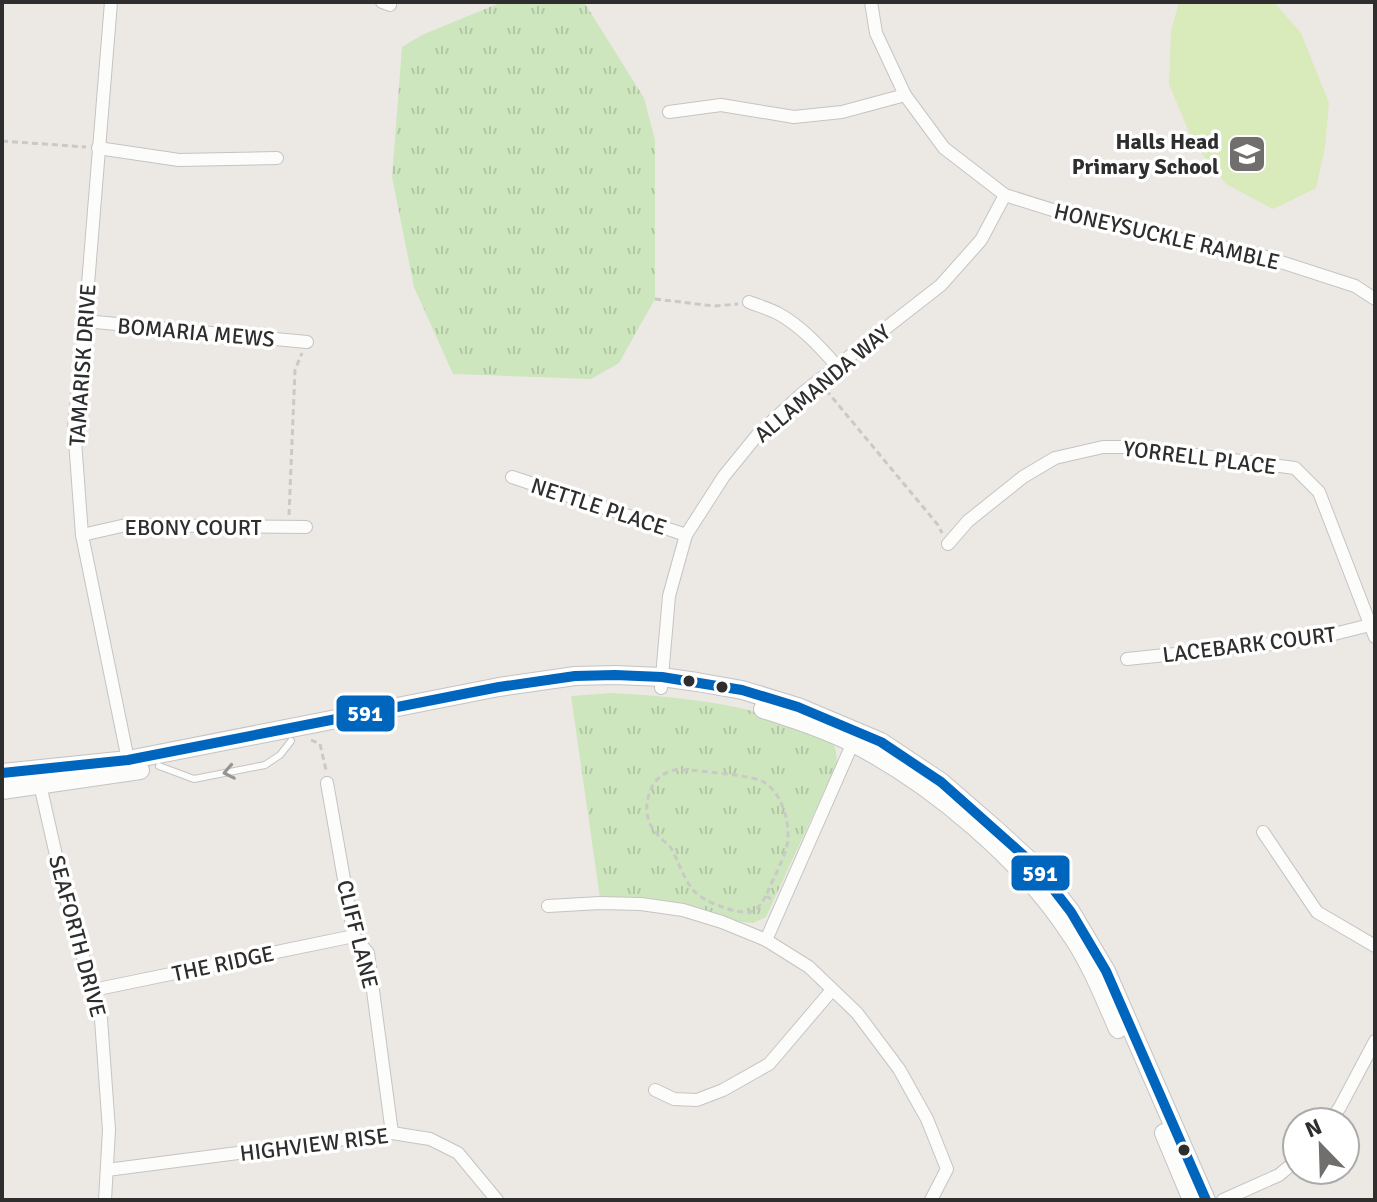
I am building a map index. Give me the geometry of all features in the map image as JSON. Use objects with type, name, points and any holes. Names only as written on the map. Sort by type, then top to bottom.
[{"type":"street","name":"TAMARISK DRIVE","points":[[111,2],[74,427],[82,535],[129,766]]},
{"type":"street","name":"HONEYSUCKLE RAMBLE","points":[[871,2],[876,33],[905,95],[944,148],[1005,195],[1094,223],[1253,253],[1355,286],[1375,299]]},
{"type":"street","points":[[669,112],[721,105],[794,117],[842,112],[905,95]]},
{"type":"street","points":[[98,148],[179,160],[277,158]]},
{"type":"street","name":"ALLAMANDA WAY","points":[[662,683],[669,596],[686,535],[724,476],[759,433],[837,366],[941,285],[981,240],[1005,195]]},
{"type":"street","points":[[749,302],[779,314],[797,326],[837,366]]},
{"type":"street","name":"BOMARIA MEWS","points":[[85,321],[307,342]]},
{"type":"street","name":"YORRELL PLACE","points":[[948,544],[968,521],[1023,477],[1055,458],[1103,447],[1134,447],[1295,468],[1319,492],[1373,631]]},
{"type":"street","name":"NETTLE PLACE","points":[[512,477],[686,535]]},
{"type":"street","name":"EBONY COURT","points":[[82,535],[126,525],[306,527]]},
{"type":"street","name":"LACEBARK COURT","points":[[1127,659],[1373,631]]},
{"type":"street","points":[[2,790],[39,777],[129,766],[536,680],[575,676],[615,675],[662,683],[881,742],[941,782],[1031,862],[1071,912],[1106,971],[1206,1200]]},
{"type":"street","points":[[129,766],[159,766],[521,694],[662,683]]},
{"type":"street","points":[[766,940],[856,737]]},
{"type":"street","points":[[856,737],[934,794],[999,849],[1048,901],[1094,975],[1192,1200]]},
{"type":"street","points":[[2,773],[39,777]]},
{"type":"street","name":"SEAFORTH DRIVE","points":[[39,777],[65,895],[101,1019],[109,1130],[105,1200]]},
{"type":"street","name":"CLIFF LANE","points":[[327,783],[354,936],[368,953],[392,1133]]},
{"type":"street","points":[[1263,832],[1317,912],[1375,946]]},
{"type":"street","points":[[548,906],[641,904],[683,910],[766,940],[809,967],[857,1013],[899,1069],[927,1119],[947,1169],[931,1200]]},
{"type":"street","name":"THE RIDGE","points":[[93,990],[354,936]]},
{"type":"street","points":[[655,1090],[674,1099],[697,1100],[723,1090],[769,1064],[832,990]]},
{"type":"street","points":[[1341,1106],[1375,1041]]},
{"type":"street","name":"HIGHVIEW RISE","points":[[107,1170],[392,1133],[430,1139],[458,1153],[497,1200]]},
{"type":"street","points":[[1223,1200],[1281,1173]]},
{"type":"path","points":[[2,141],[98,148]]},
{"type":"path","points":[[655,299],[714,306],[749,302]]},
{"type":"path","points":[[288,527],[295,370],[307,342]]},
{"type":"path","points":[[819,381],[938,525],[948,544]]},
{"type":"path","points":[[298,739],[320,744],[327,783]]},
{"type":"path","points":[[681,769],[760,779],[771,788],[783,807],[788,844],[766,896],[759,907],[748,912],[705,900],[696,893],[669,845],[648,823],[647,805],[654,782],[664,773],[681,769]]},
{"type":"path","points":[[766,896],[781,905]]},
{"type":"green space","points":[[502,2],[584,2],[644,98],[655,140],[655,299],[619,363],[591,379],[453,374],[414,287],[392,177],[402,47],[422,35]]},
{"type":"green space","points":[[1179,2],[1274,2],[1301,33],[1329,103],[1325,148],[1316,188],[1273,209],[1226,184],[1194,144],[1169,84],[1171,31]]},
{"type":"green space","points":[[612,693],[689,699],[745,709],[782,720],[833,743],[837,763],[766,917],[753,923],[733,921],[700,908],[649,898],[600,898],[571,696]]},
{"type":"transit line","name":"591","points":[[2,773],[128,760],[499,687],[575,676],[662,677],[742,690],[798,707],[881,742],[941,782],[1031,862],[1047,881],[1071,912],[1106,971],[1206,1200]]},
{"type":"place","name":"Halls Head Primary School","points":[[1247,154]]}]
